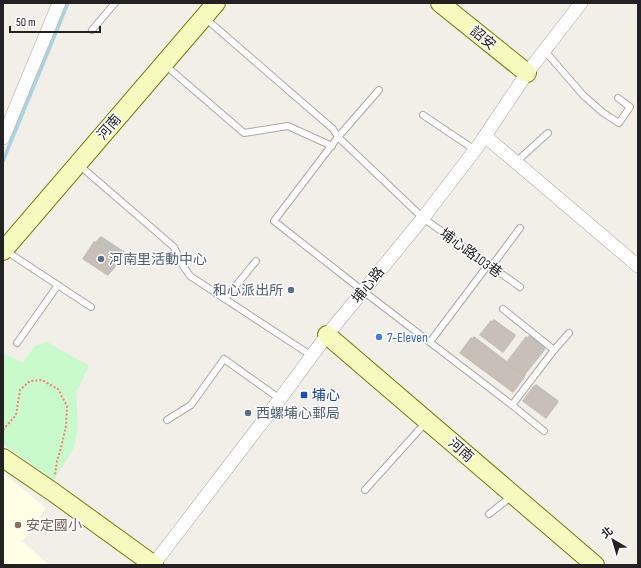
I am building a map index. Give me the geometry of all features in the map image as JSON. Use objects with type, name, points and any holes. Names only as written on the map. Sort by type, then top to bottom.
[{"type":"street","points":[[3,138],[59,3]]},
{"type":"street","name":"河南","points":[[4,251],[216,3]]},
{"type":"street","name":"詔安","points":[[443,4],[527,73]]},
{"type":"street","name":"埔心路","points":[[154,565],[280,400],[327,335],[423,218],[475,150],[527,73],[577,6]]},
{"type":"street","points":[[485,136],[638,266]]},
{"type":"street","name":"河南","points":[[327,335],[595,565]]},
{"type":"street","points":[[3,458],[154,565]]},
{"type":"lane","points":[[92,30],[115,3]]},
{"type":"lane","name":"埔心路103巷","points":[[204,17],[333,129],[338,137],[423,218],[520,287]]},
{"type":"lane","points":[[544,50],[583,95],[602,112],[619,123],[630,107],[618,98]]},
{"type":"lane","points":[[164,64],[244,133],[288,126],[332,146]]},
{"type":"lane","points":[[379,90],[338,137],[274,221],[544,431]]},
{"type":"lane","points":[[424,115],[475,150]]},
{"type":"lane","points":[[516,162],[548,133]]},
{"type":"lane","points":[[78,164],[174,246],[182,264],[190,276],[312,357]]},
{"type":"lane","points":[[430,342],[520,228]]},
{"type":"lane","points":[[4,251],[91,307]]},
{"type":"lane","points":[[225,299],[256,261]]},
{"type":"lane","points":[[17,344],[58,285]]},
{"type":"lane","points":[[503,309],[554,350]]},
{"type":"lane","points":[[512,405],[554,350],[569,333]]},
{"type":"lane","points":[[167,420],[192,405],[224,359],[280,400]]},
{"type":"lane","points":[[365,490],[427,421]]},
{"type":"lane","points":[[489,514],[513,495]]},
{"type":"path","points":[[3,430],[16,415],[20,390],[30,381],[42,380],[58,389],[66,406],[66,426],[57,460],[53,492]]},
{"type":"shaded area","name":"安定國小","points":[[3,473],[46,508],[22,541],[49,565],[3,565]]},
{"type":"green space","points":[[47,342],[89,366],[76,393],[78,426],[74,448],[54,480],[3,444],[3,354],[23,362],[35,346]]},
{"type":"building","name":"河南里活動中心","points":[[94,241],[120,259],[108,276],[82,259]]},
{"type":"building","points":[[491,320],[515,337],[503,353],[479,335]]},
{"type":"building","points":[[526,336],[545,350],[525,375],[506,362]]},
{"type":"building","points":[[471,337],[525,377],[513,393],[459,353]]},
{"type":"building","points":[[534,385],[558,403],[546,419],[522,401]]},
{"type":"waterway","points":[[3,161],[68,3]]},
{"type":"place","name":"河南里活動中心","points":[[101,259]]},
{"type":"place","name":"和心派出所","points":[[291,290]]},
{"type":"place","name":"7-Eleven","points":[[379,337]]},
{"type":"place","name":"埔心","points":[[304,395]]},
{"type":"place","name":"西螺埔心郵局","points":[[248,413]]},
{"type":"place","name":"安定國小","points":[[18,525]]}]
